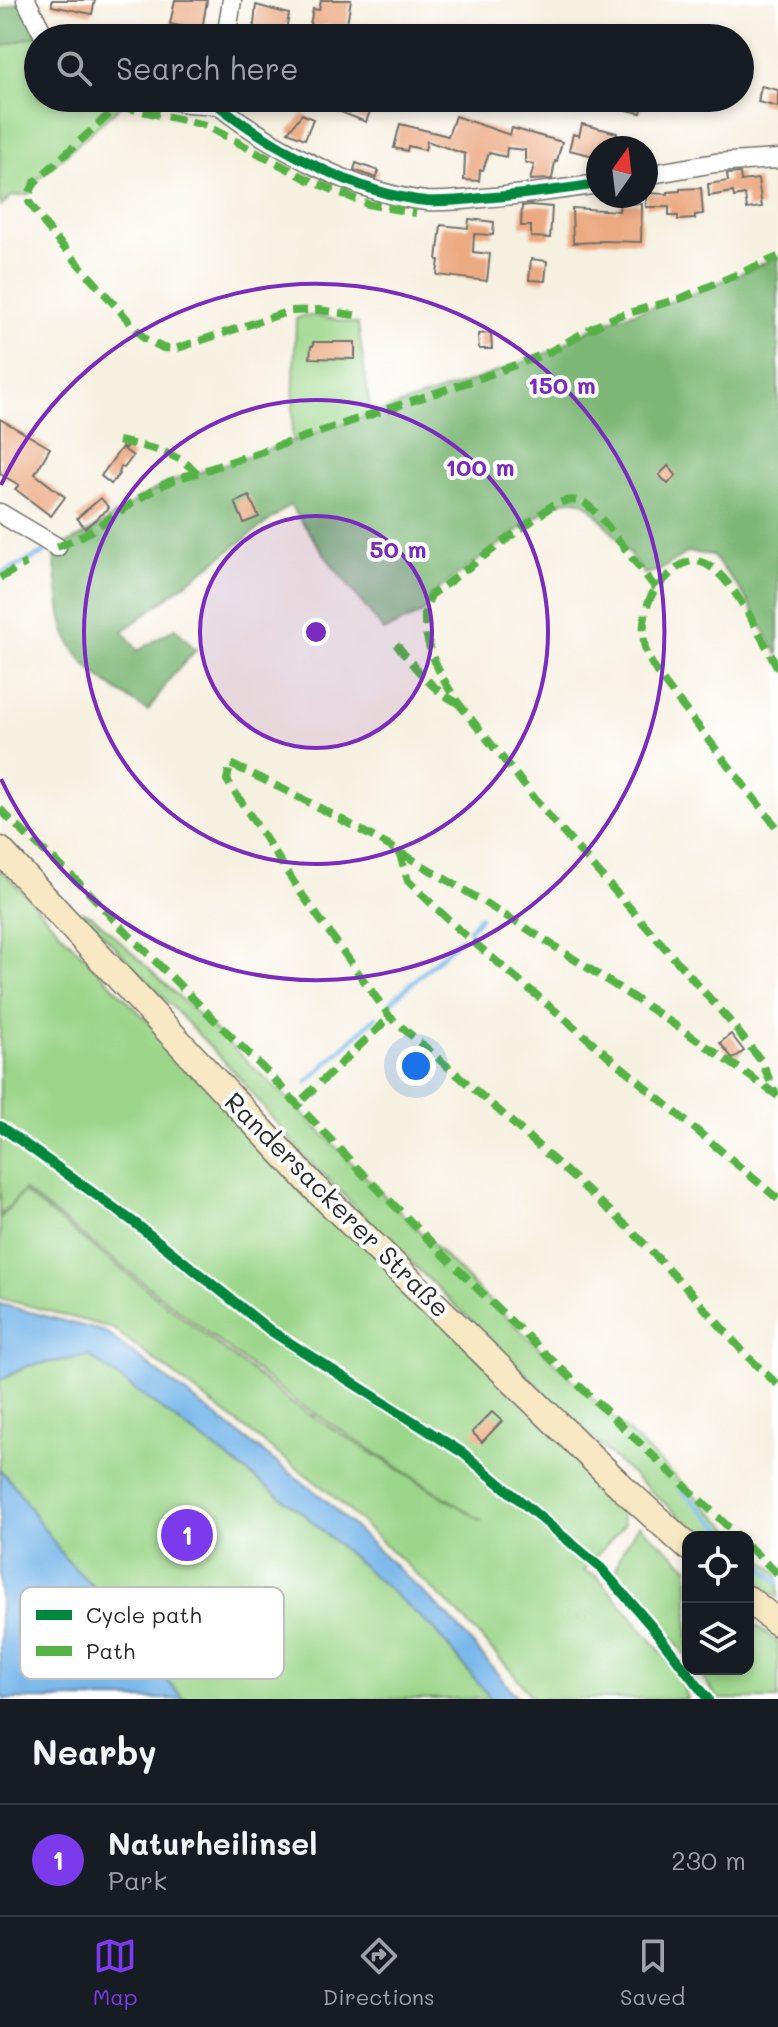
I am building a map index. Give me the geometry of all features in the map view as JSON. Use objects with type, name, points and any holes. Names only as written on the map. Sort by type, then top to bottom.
[{"type":"main road","name":"Randersackerer Straße","points":[[0,850],[318,1191],[682,1542]]},
{"type":"main road","points":[[753,1603],[778,1623]]},
{"type":"street","points":[[26,0],[38,24]]},
{"type":"street","points":[[228,24],[232,0]]},
{"type":"street","points":[[230,112],[261,137],[317,166],[372,189],[425,201],[532,194],[586,186]]},
{"type":"street","points":[[658,173],[715,163],[778,159]]},
{"type":"street","points":[[0,513],[57,547]]},
{"type":"green space","points":[[25,0],[37,24],[24,24],[24,40],[0,47],[0,10]]},
{"type":"green space","points":[[24,40],[24,112],[114,112],[35,182],[29,194],[12,196],[0,206],[0,47]]},
{"type":"green space","points":[[778,257],[778,655],[742,592],[712,555],[688,552],[660,570],[644,574],[597,514],[583,502],[575,500],[553,505],[431,595],[425,612],[384,631],[290,505],[123,631],[138,651],[175,628],[196,650],[172,676],[148,711],[121,694],[85,664],[68,638],[59,598],[54,555],[57,547],[93,530],[160,487],[483,377],[550,352],[618,317],[682,298]]},
{"type":"green space","points":[[303,316],[358,324],[371,415],[294,441],[296,319]]},
{"type":"green space","points":[[0,868],[618,1500],[624,1525],[583,1571],[597,1576],[679,1673],[687,1699],[533,1699],[460,1615],[330,1493],[112,1328],[0,1298],[0,1219],[23,1192],[293,1404],[482,1521],[295,1401],[24,1190],[0,1216]]},
{"type":"green space","points":[[80,910],[94,917],[298,1109],[481,1293],[733,1531],[696,1531],[611,1456],[298,1149],[239,1077]]},
{"type":"green space","points":[[89,1356],[301,1512],[436,1631],[491,1699],[184,1699],[167,1679],[284,1679],[284,1587],[93,1587],[64,1557],[0,1470],[0,1380],[28,1366]]},
{"type":"green space","points":[[639,1525],[682,1562],[682,1651],[672,1637],[613,1580],[622,1551]]},
{"type":"green space","points":[[754,1552],[778,1574],[778,1598],[773,1594],[769,1599],[754,1584]]},
{"type":"green space","points":[[754,1624],[778,1643],[778,1699],[718,1699],[700,1675],[754,1675]]},
{"type":"water","points":[[0,1304],[105,1332],[322,1497],[451,1619],[519,1699],[491,1699],[436,1631],[301,1512],[89,1356],[28,1366],[0,1380]]},
{"type":"water","points":[[0,1470],[64,1557],[93,1587],[20,1587],[20,1679],[167,1679],[184,1699],[5,1699],[0,1694]]},
{"type":"building","points":[[52,0],[95,0],[92,14],[52,6]]},
{"type":"building","points":[[175,0],[207,0],[203,24],[170,24]]},
{"type":"building","points":[[321,0],[351,0],[347,24],[310,24],[313,9],[319,10]]},
{"type":"building","points":[[256,5],[289,14],[287,24],[254,24]]},
{"type":"building","points":[[761,86],[778,90],[778,107],[758,102]]},
{"type":"building","points":[[341,112],[370,112],[366,122]]},
{"type":"building","points":[[302,114],[313,119],[305,139],[288,132]]},
{"type":"building","points":[[455,116],[510,135],[512,128],[562,142],[552,179],[530,180],[534,165],[525,162],[525,150],[507,148],[506,157],[489,153],[483,170],[480,170],[479,181],[464,180],[465,154],[427,141],[425,150],[408,146],[407,151],[394,148],[400,124],[448,136]]},
{"type":"building","points":[[582,124],[617,133],[616,136],[586,136],[586,154],[569,150],[573,134],[579,136]]},
{"type":"building","points":[[356,163],[379,171],[376,178],[354,170]]},
{"type":"building","points":[[740,173],[741,181],[758,179],[762,207],[747,209],[745,195],[734,197],[733,192],[709,196],[708,184],[728,181],[727,174]]},
{"type":"building","points":[[701,188],[703,214],[695,215],[695,219],[678,220],[678,216],[669,216],[669,207],[658,207],[658,194],[668,194],[680,189]]},
{"type":"building","points":[[522,206],[552,207],[550,238],[531,237],[531,226],[521,226]]},
{"type":"building","points":[[572,208],[619,211],[619,208],[642,208],[641,242],[573,243]]},
{"type":"building","points":[[469,219],[494,222],[493,235],[474,234],[473,252],[490,254],[487,281],[437,275],[441,225],[468,228]]},
{"type":"building","points":[[531,259],[547,261],[545,281],[529,280]]},
{"type":"building","points":[[491,333],[492,349],[479,349],[478,334]]},
{"type":"building","points":[[313,342],[355,342],[355,359],[310,358]]},
{"type":"building","points":[[0,419],[50,448],[35,474],[65,497],[51,516],[15,489],[19,485],[0,474]]},
{"type":"building","points":[[126,445],[125,450],[133,456],[124,468],[121,466],[111,484],[101,476]]},
{"type":"building","points":[[668,466],[676,475],[668,484],[659,475]]},
{"type":"building","points":[[249,496],[259,517],[244,523],[235,502]]},
{"type":"building","points":[[101,498],[109,508],[85,528],[77,518]]},
{"type":"building","points":[[731,1034],[744,1051],[733,1059],[720,1043]]},
{"type":"building","points":[[492,1412],[502,1421],[482,1442],[472,1432]]},
{"type":"waterway","points":[[0,574],[44,553]]},
{"type":"waterway","points":[[469,930],[480,917]]},
{"type":"waterway","points":[[391,1002],[460,939]]},
{"type":"waterway","points":[[307,1082],[376,1017]]},
{"type":"waterway","points":[[681,1490],[725,1531]]},
{"type":"waterway","points":[[754,1560],[778,1582]]},
{"type":"marked path","points":[[112,112],[35,182],[29,202],[51,233],[144,338],[163,348],[175,349],[290,311],[318,310],[361,316]]},
{"type":"marked path","points":[[147,112],[205,125],[307,179],[367,204],[416,213]]},
{"type":"marked path","points":[[57,547],[178,479],[483,377],[550,352],[618,316],[682,298],[778,257]]},
{"type":"marked path","points":[[118,441],[170,455],[197,473]]},
{"type":"marked path","points":[[656,588],[590,507],[579,501],[564,501],[553,505],[431,595],[425,611],[430,650],[459,704],[553,821],[728,1019],[762,1062],[776,1095]]},
{"type":"marked path","points":[[778,668],[743,604],[707,564],[694,561],[684,563],[654,591],[645,614],[644,632],[645,648],[652,664],[778,829]]},
{"type":"marked path","points":[[0,578],[26,563]]},
{"type":"marked path","points":[[396,644],[431,684],[456,702]]},
{"type":"marked path","points":[[778,1096],[623,991],[456,885],[345,821],[230,764],[227,780],[301,893],[390,1017],[630,1229],[747,1356],[778,1385]]},
{"type":"marked path","points":[[0,809],[87,891],[493,1304],[733,1531]]},
{"type":"marked path","points":[[399,851],[408,881],[457,928],[778,1199]]},
{"type":"marked path","points":[[303,1099],[390,1017]]},
{"type":"marked path","points":[[754,1552],[778,1574]]},
{"type":"cycle path","points":[[227,112],[263,137],[317,166],[345,179],[401,197],[455,201],[586,186]]},
{"type":"cycle path","points":[[0,1126],[135,1223],[271,1331],[463,1453],[601,1568],[708,1699]]},
{"type":"place","name":"Naturheilinsel","points":[[187,1535]]}]
